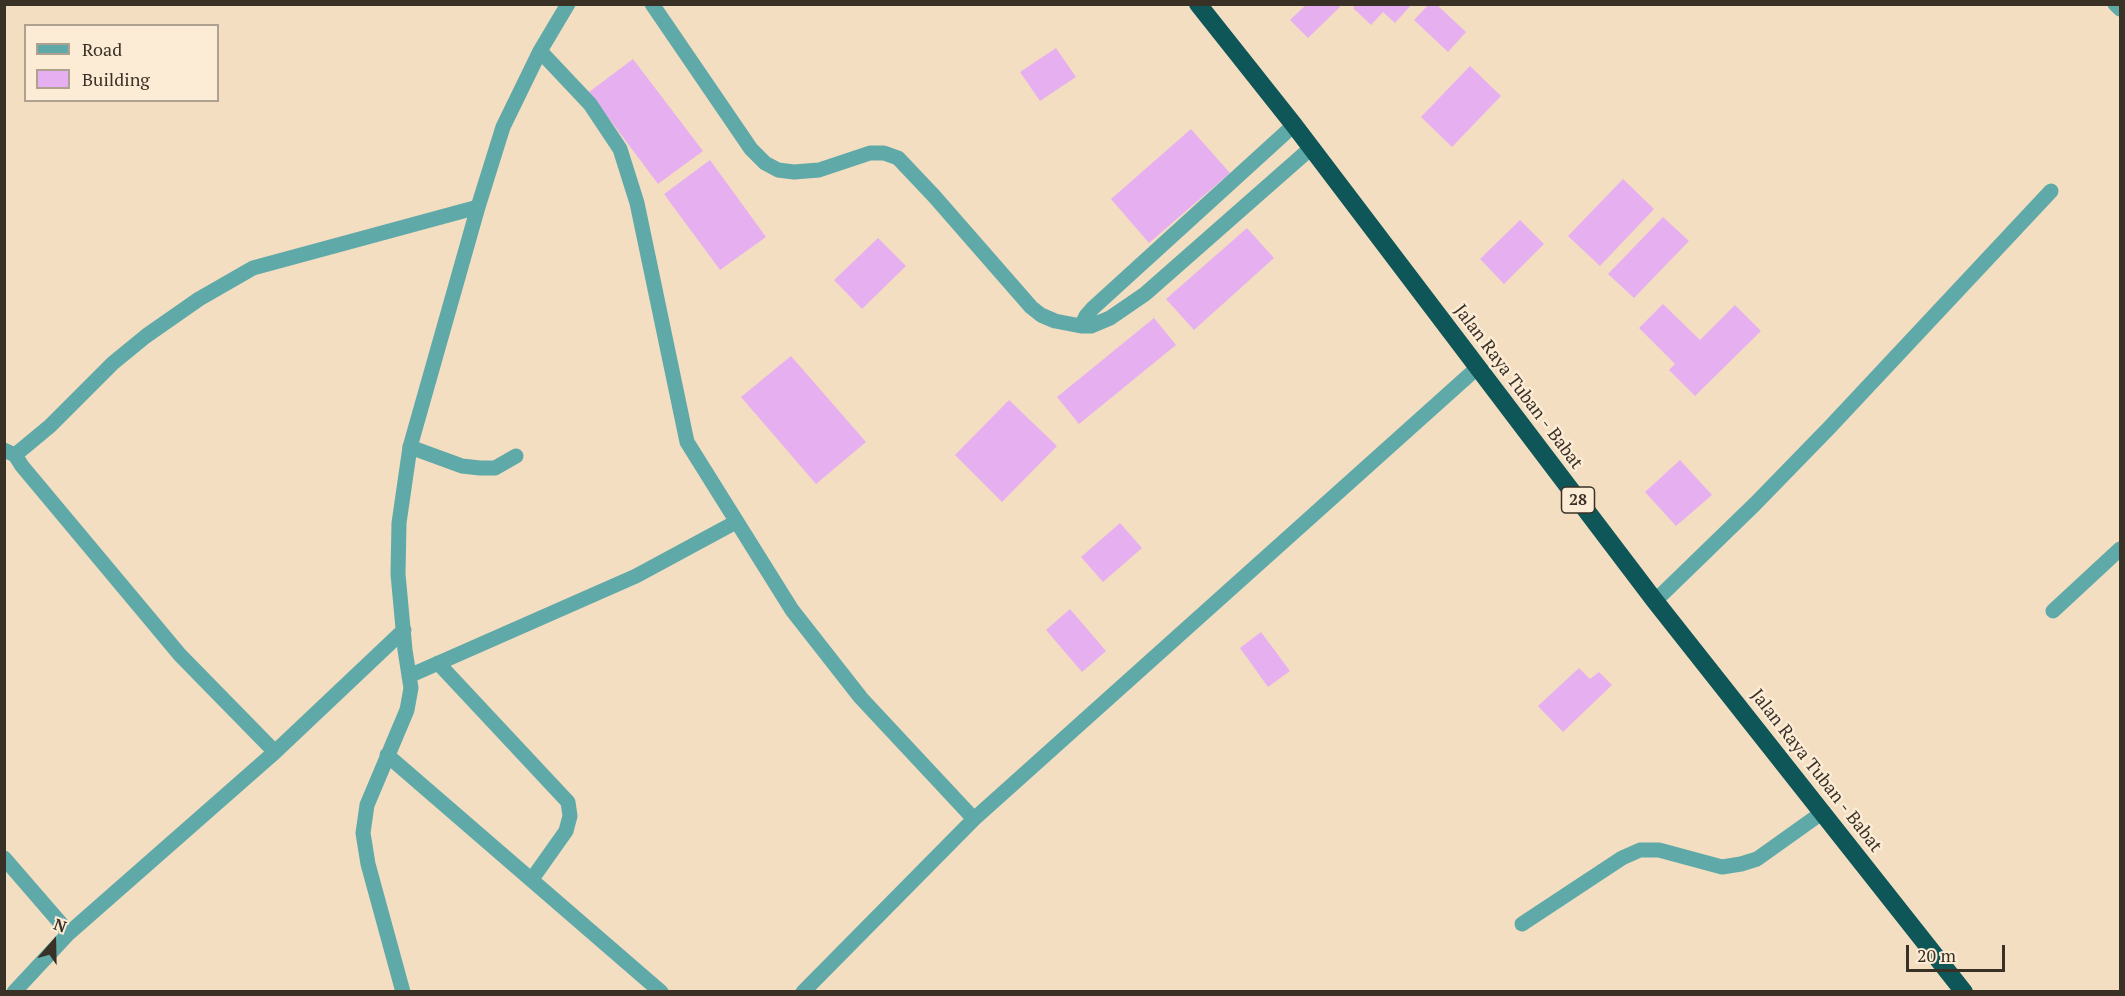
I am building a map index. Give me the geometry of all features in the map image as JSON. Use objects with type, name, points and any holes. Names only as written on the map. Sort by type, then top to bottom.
[{"type":"highway","name":"Jalan Raya Tuban - Babat","points":[[1198,4],[1294,125],[1655,601],[1964,992]]},
{"type":"street","points":[[403,992],[368,864],[363,833],[367,805],[407,710],[411,688],[398,574],[399,523],[410,447],[503,127],[540,51],[568,4]]},
{"type":"street","points":[[652,4],[751,149],[765,163],[778,170],[794,172],[819,170],[870,153],[884,153],[898,158],[1031,307],[1041,315],[1055,321],[1091,326],[1103,321],[1145,294],[1311,148]]},
{"type":"street","points":[[2115,4],[2121,9]]},
{"type":"street","points":[[540,51],[590,104],[620,149],[637,203],[687,442],[792,610],[861,698],[975,819]]},
{"type":"street","points":[[1081,326],[1093,308],[1294,125]]},
{"type":"street","points":[[1655,601],[1829,428],[2051,191]]},
{"type":"street","points":[[275,752],[180,655],[10,452],[50,426],[113,363],[146,336],[199,299],[253,268],[478,207]]},
{"type":"street","points":[[803,992],[975,819],[1477,368]]},
{"type":"street","points":[[410,447],[462,465],[480,468],[495,468],[516,456]]},
{"type":"street","points":[[409,676],[636,576],[736,522]]},
{"type":"street","points":[[2053,611],[2121,549]]},
{"type":"street","points":[[14,992],[69,933],[275,752],[404,630]]},
{"type":"street","points":[[438,663],[568,802],[570,816],[566,831],[532,879]]},
{"type":"street","points":[[387,755],[660,992]]},
{"type":"street","points":[[1522,924],[1622,858],[1640,850],[1659,850],[1722,867],[1741,864],[1757,859],[1823,812]]},
{"type":"street","points":[[4,858],[69,933]]},
{"type":"building","points":[[1307,4],[1338,4],[1340,7],[1308,38],[1290,20]]},
{"type":"building","points":[[1357,4],[1412,4],[1395,23],[1383,12],[1371,25],[1353,8]]},
{"type":"building","points":[[1429,4],[1436,4],[1466,32],[1448,52],[1414,20]]},
{"type":"building","points":[[1056,48],[1076,77],[1040,101],[1020,72]]},
{"type":"building","points":[[633,59],[703,151],[658,184],[589,92]]},
{"type":"building","points":[[1470,66],[1501,96],[1452,147],[1421,117]]},
{"type":"building","points":[[1191,129],[1230,173],[1149,243],[1111,199]]},
{"type":"building","points":[[710,160],[766,237],[720,270],[664,194]]},
{"type":"building","points":[[1623,179],[1654,209],[1600,266],[1568,236]]},
{"type":"building","points":[[1663,217],[1689,241],[1634,298],[1608,274]]},
{"type":"building","points":[[1520,220],[1544,244],[1504,284],[1480,259]]},
{"type":"building","points":[[1247,228],[1274,258],[1194,330],[1166,299]]},
{"type":"building","points":[[878,238],[906,266],[862,309],[834,280]]},
{"type":"building","points":[[1663,304],[1700,340],[1735,305],[1761,331],[1695,396],[1669,370],[1675,364],[1639,328]]},
{"type":"building","points":[[1154,318],[1176,345],[1079,424],[1057,397]]},
{"type":"building","points":[[791,356],[866,442],[816,484],[741,397]]},
{"type":"building","points":[[1009,400],[1057,446],[1002,502],[955,455]]},
{"type":"building","points":[[1680,460],[1712,495],[1676,526],[1645,492]]},
{"type":"building","points":[[1120,523],[1142,548],[1103,582],[1081,557]]},
{"type":"building","points":[[1070,609],[1106,651],[1082,672],[1046,630]]},
{"type":"building","points":[[1261,632],[1290,671],[1268,687],[1240,648]]},
{"type":"building","points":[[1579,668],[1590,679],[1599,672],[1612,685],[1563,732],[1538,706]]}]
